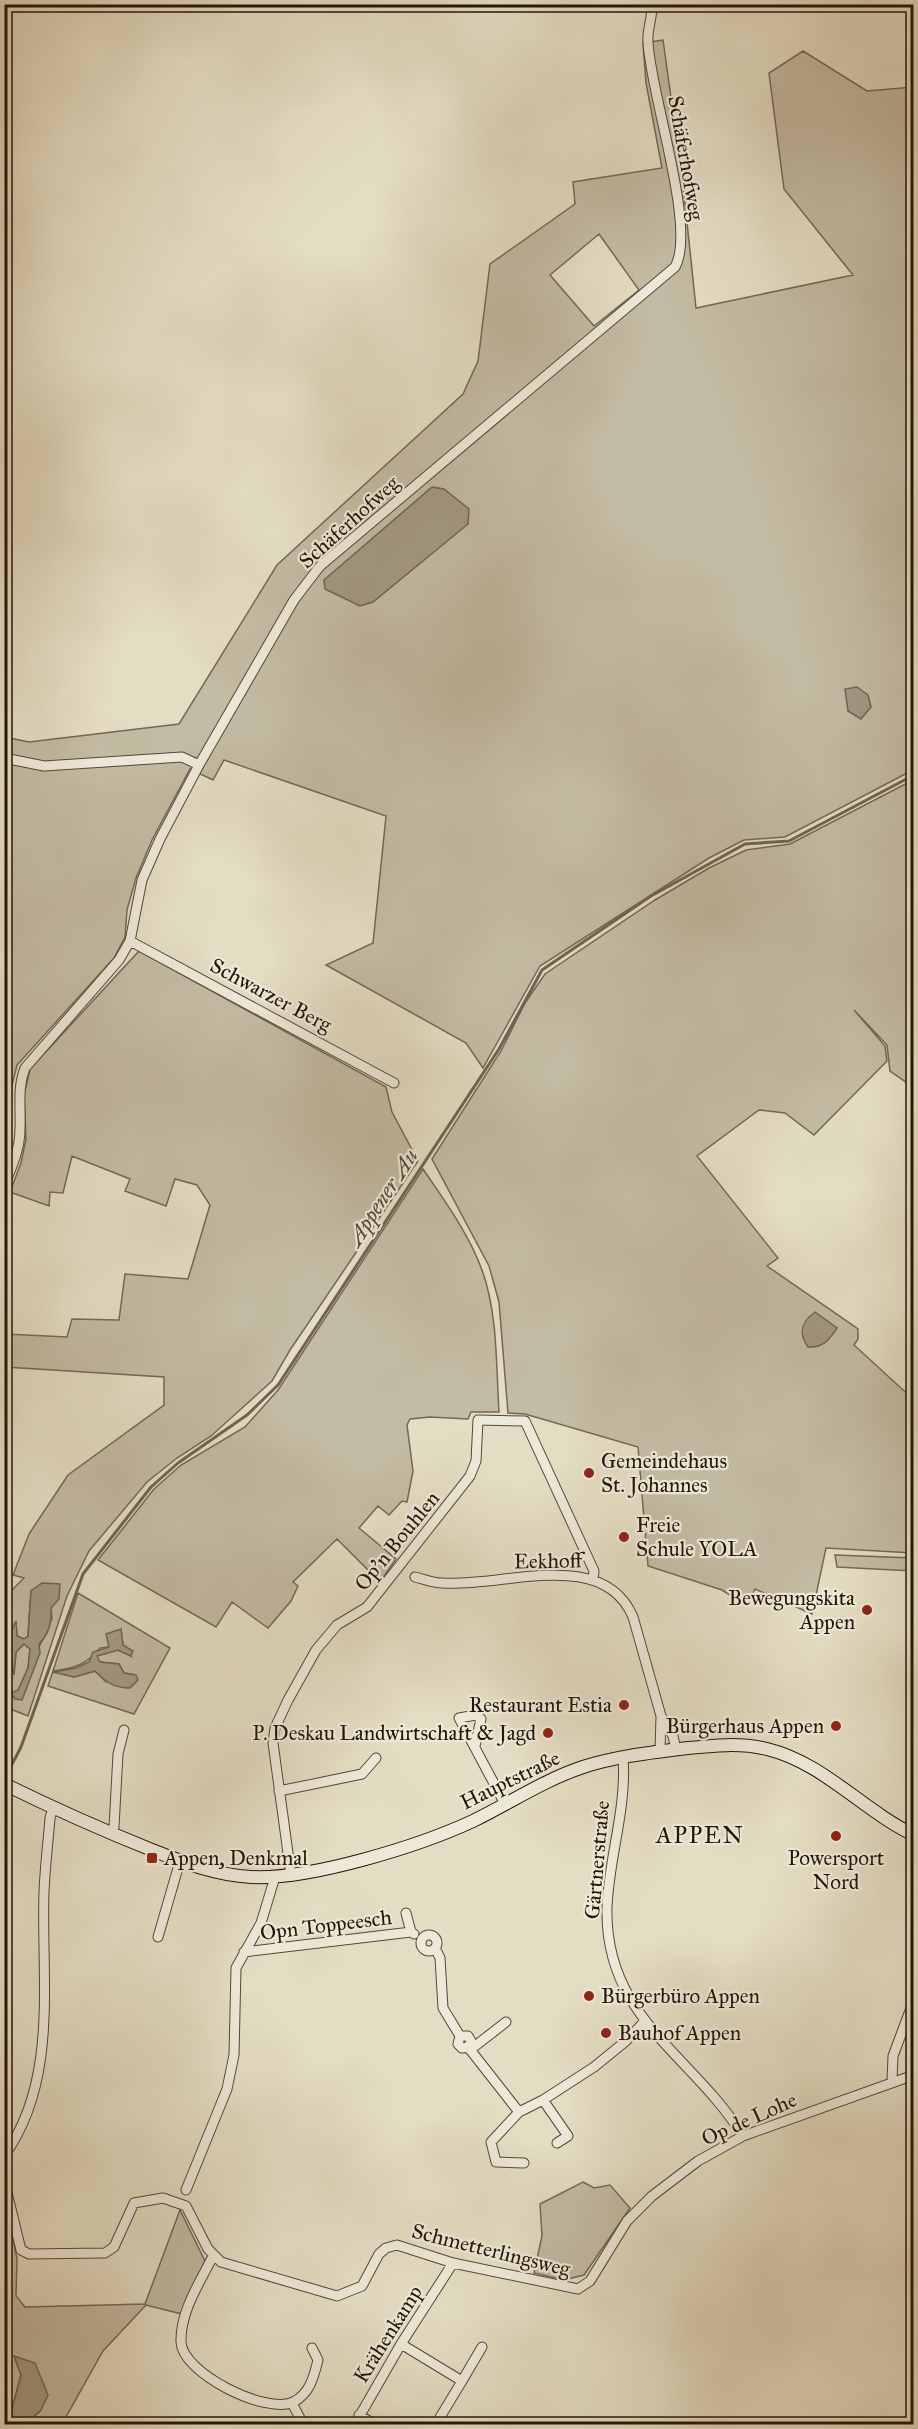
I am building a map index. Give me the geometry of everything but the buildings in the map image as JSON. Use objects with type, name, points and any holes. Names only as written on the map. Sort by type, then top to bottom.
[{"type":"main road","name":"Hauptstraße","points":[[4,1784],[53,1808],[180,1861],[224,1874],[275,1877],[291,1875],[427,1839],[565,1774],[623,1757],[726,1745],[765,1749],[811,1766],[879,1816],[914,1835]]},
{"type":"street","name":"Schäferhofweg","points":[[4,1185],[16,1157],[21,1131],[19,1085],[25,1068],[119,960],[130,941],[142,880],[199,765],[294,600],[320,567],[675,267],[681,256],[682,243],[648,43],[654,5]]},
{"type":"street","points":[[4,758],[44,766],[182,757],[199,765]]},
{"type":"street","name":"Schwarzer Berg","points":[[130,941],[394,1083]]},
{"type":"street","name":"Op'n Bouhlen","points":[[291,1875],[273,1743],[276,1728],[316,1650],[337,1625],[367,1607],[470,1476],[477,1461],[478,1419],[525,1421],[594,1571],[593,1579]]},
{"type":"street","name":"Eekhoff","points":[[415,1577],[442,1583],[571,1575],[593,1579],[609,1587],[630,1610],[661,1716],[676,1750]]},
{"type":"street","name":"Eekhoff","points":[[660,1752],[661,1716]]},
{"type":"street","points":[[112,1833],[118,1754],[124,1730]]},
{"type":"street","points":[[475,1746],[505,1804]]},
{"type":"street","name":"Gärtnerstraße","points":[[623,1757],[619,1823],[608,1897],[608,1924],[616,1972],[644,2022],[729,2112],[743,2136]]},
{"type":"street","points":[[279,1791],[362,1774],[376,1758]]},
{"type":"street","points":[[4,2156],[21,2131],[36,2081],[46,1996],[44,1892],[50,1818],[53,1808]]},
{"type":"street","points":[[158,1937],[180,1861]]},
{"type":"street","name":"Opn Toppeesch","points":[[186,2190],[227,2090],[234,2055],[236,1968],[261,1923],[275,1877]]},
{"type":"street","points":[[406,1913],[411,1932],[421,1938],[426,1934],[435,1937],[437,1943],[435,1948],[440,1958],[443,2008],[460,2036],[457,2041],[459,2046],[469,2048],[519,2112]]},
{"type":"street","name":"Opn Toppeesch","points":[[244,1952],[411,1932]]},
{"type":"street","points":[[892,2081],[893,2056],[914,2000]]},
{"type":"street","points":[[469,2048],[506,2022]]},
{"type":"street","points":[[524,2163],[496,2162],[491,2142],[519,2112],[543,2100],[594,2067],[626,2041],[644,2022]]},
{"type":"street","name":"Op de Lohe","points":[[578,2289],[590,2281],[627,2221],[652,2196],[698,2162],[743,2136],[914,2075]]},
{"type":"street","points":[[543,2100],[568,2136],[557,2142]]},
{"type":"street","points":[[4,2180],[21,2250],[29,2254],[105,2253],[114,2247],[134,2203],[163,2198],[186,2206],[213,2256],[186,2312],[181,2343],[194,2368],[254,2402],[270,2405],[292,2403],[312,2383],[318,2360],[312,2348]]},
{"type":"street","name":"Schmetterlingsweg","points":[[213,2256],[221,2262],[337,2296],[362,2286],[379,2254],[386,2248],[397,2245],[453,2263],[578,2289]]},
{"type":"street","name":"Krähenkamp","points":[[357,2420],[401,2344],[453,2263]]},
{"type":"street","points":[[401,2344],[462,2381]]},
{"type":"street","points":[[436,2424],[482,2347]]},
{"type":"street","points":[[292,2403],[303,2424]]},
{"type":"street","points":[[357,2420],[374,2424]]},
{"type":"shaded area","points":[[663,40],[683,184],[696,308],[853,275],[784,189],[769,73],[803,51],[867,91],[913,87],[913,770],[785,837],[744,840],[709,858],[540,966],[483,1068],[466,1043],[326,965],[373,943],[386,816],[224,760],[213,780],[190,769],[152,840],[136,878],[127,910],[125,937],[114,958],[17,1065],[11,1102],[4,1102],[4,737],[29,742],[179,724],[277,565],[463,394],[478,361],[490,264],[575,204],[573,182],[662,168],[646,83],[643,43]],"holes":[[[599,234],[639,290],[594,326],[550,275]]]},
{"type":"shaded area","points":[[432,487],[444,489],[469,509],[468,524],[373,602],[360,606],[325,589],[324,580]]},
{"type":"shaded area","points":[[857,687],[868,695],[871,707],[861,719],[848,711],[845,689]]},
{"type":"shaded area","points":[[913,780],[913,1087],[890,1071],[887,1045],[854,1010],[885,1046],[887,1061],[814,1135],[785,1113],[759,1110],[697,1156],[778,1258],[767,1266],[858,1329],[858,1339],[854,1345],[913,1399],[913,1553],[826,1548],[812,1614],[755,1589],[747,1606],[722,1590],[648,1566],[638,1447],[525,1414],[508,1413],[499,1302],[489,1266],[432,1159],[501,1051],[525,1003],[545,974],[655,900],[709,868],[746,850],[790,844]]},
{"type":"shaded area","points":[[139,951],[386,1087],[392,1112],[418,1161],[290,1350],[272,1381],[211,1436],[177,1458],[147,1482],[89,1551],[67,1596],[28,1716],[5,1707],[5,1650],[9,1650],[14,1673],[16,1652],[24,1644],[30,1649],[28,1668],[15,1699],[52,1619],[51,1608],[31,1591],[28,1636],[24,1639],[17,1636],[16,1622],[5,1646],[11,1591],[24,1578],[13,1575],[29,1534],[68,1475],[164,1405],[164,1377],[5,1367],[5,1334],[67,1337],[72,1319],[119,1320],[125,1274],[188,1279],[210,1205],[197,1185],[175,1179],[166,1206],[125,1191],[130,1179],[72,1156],[63,1193],[50,1192],[49,1206],[10,1192],[21,1163],[26,1139],[24,1095],[30,1069]]},
{"type":"shaded area","points":[[423,1169],[463,1230],[482,1270],[494,1322],[499,1412],[471,1412],[468,1419],[430,1417],[410,1419],[407,1425],[413,1471],[407,1502],[402,1501],[389,1515],[378,1506],[359,1528],[396,1559],[380,1582],[337,1539],[293,1582],[298,1586],[291,1601],[268,1628],[232,1602],[216,1627],[98,1560],[154,1489],[181,1465],[245,1427],[278,1390]]},
{"type":"shaded area","points":[[815,1312],[837,1328],[825,1342],[818,1346],[808,1347],[802,1328]]},
{"type":"shaded area","points":[[835,1555],[913,1558],[913,1571],[837,1567]]},
{"type":"shaded area","points":[[42,1583],[60,1584],[59,1599],[51,1608],[49,1628],[39,1644],[40,1653],[22,1700],[15,1699],[11,1693],[18,1690],[28,1668],[30,1649],[24,1644],[16,1652],[14,1675],[9,1650],[5,1650],[5,1646],[16,1621],[17,1636],[24,1639],[28,1636],[31,1591]]},
{"type":"shaded area","points":[[78,1593],[170,1648],[134,1714],[48,1686]],"holes":[[[121,1630],[123,1645],[131,1656],[118,1650],[96,1656],[100,1662],[119,1664],[124,1673],[136,1675],[106,1682],[95,1671],[74,1677],[53,1671],[74,1667],[85,1662],[100,1648],[109,1647]]]},
{"type":"shaded area","points":[[121,1629],[123,1645],[133,1651],[131,1656],[118,1650],[97,1656],[100,1662],[119,1664],[124,1673],[136,1675],[138,1680],[130,1688],[111,1684],[95,1671],[74,1677],[53,1672],[76,1668],[89,1662],[93,1652],[109,1647],[106,1634]]},
{"type":"shaded area","points":[[583,2182],[594,2188],[610,2185],[630,2208],[584,2275],[564,2280],[534,2273],[542,2236],[540,2204]]},
{"type":"shaded area","points":[[4,2192],[17,2259],[16,2296],[25,2307],[145,2304],[180,2210],[205,2261],[182,2314],[146,2305],[103,2351],[62,2424],[26,2424],[41,2410],[14,2356],[21,2375],[11,2413],[16,2424],[5,2424]]},
{"type":"shaded area","points":[[14,2356],[35,2363],[48,2395],[41,2410],[26,2424],[16,2424],[11,2413],[21,2375]]},
{"type":"waterway","name":"Appener Au","points":[[7,1774],[21,1747],[83,1574],[151,1487],[178,1463],[247,1415],[278,1385],[499,1049],[542,970],[651,896],[745,844],[789,841],[914,775]]},
{"type":"place","name":"Gemeindehaus St. Johannes","points":[[589,1473]]},
{"type":"place","name":"Freie Schule YOLA","points":[[624,1537]]},
{"type":"place","name":"Bewegungskita Appen","points":[[867,1610]]},
{"type":"place","name":"Restaurant Estia","points":[[624,1705]]},
{"type":"place","name":"Bürgerhaus Appen","points":[[836,1726]]},
{"type":"place","name":"P. Deskau Landwirtschaft & Jagd","points":[[548,1733]]},
{"type":"place","name":"Powersport Nord","points":[[836,1836]]},
{"type":"place","name":"Appen, Denkmal","points":[[152,1858]]},
{"type":"place","name":"Bürgerbüro Appen","points":[[589,1996]]},
{"type":"place","name":"Bauhof Appen","points":[[606,2033]]},
{"type":"district","name":"APPEN","points":[[700,1835]]}]
